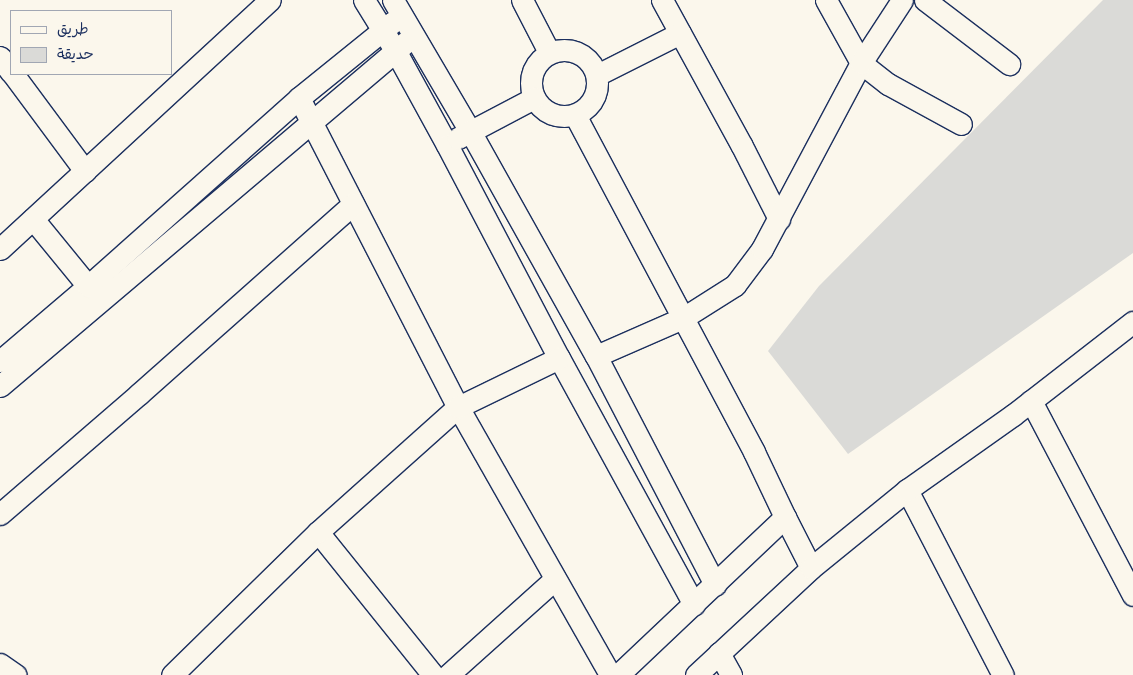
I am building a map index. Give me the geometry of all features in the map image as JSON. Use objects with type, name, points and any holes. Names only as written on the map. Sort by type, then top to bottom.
[{"type":"street","points":[[0,249],[270,0]]},
{"type":"street","points":[[364,0],[395,50],[447,145],[559,358],[694,605]]},
{"type":"street","points":[[522,0],[549,52]]},
{"type":"street","points":[[662,0],[742,146],[779,219]]},
{"type":"street","points":[[826,0],[861,63],[888,84],[961,124]]},
{"type":"street","points":[[596,356],[683,318],[735,285],[762,249],[861,63],[902,0]]},
{"type":"street","points":[[925,0],[1010,64]]},
{"type":"street","points":[[0,386],[94,293],[299,98],[382,31],[397,7],[470,131],[596,356],[714,585]]},
{"type":"street","points":[[597,74],[680,33]]},
{"type":"street","points":[[0,361],[94,293],[311,120],[395,50],[415,36]]},
{"type":"street","points":[[561,49],[572,50],[583,55],[592,64],[597,74],[598,87],[594,99],[586,109],[575,115],[559,116],[544,110],[534,98],[530,88],[530,77],[540,58],[549,52],[561,49]]},
{"type":"street","points":[[0,57],[10,70]]},
{"type":"street","points":[[13,75],[85,171]]},
{"type":"street","points":[[299,98],[458,407],[610,675]]},
{"type":"street","points":[[447,145],[534,98]]},
{"type":"street","points":[[575,115],[683,318],[811,568]]},
{"type":"street","points":[[0,514],[139,394],[353,204]]},
{"type":"street","points":[[33,219],[94,293]]},
{"type":"street","points":[[696,675],[811,568],[907,490],[1031,401],[1133,322]]},
{"type":"street","points":[[184,671],[318,532],[458,407],[559,358]]},
{"type":"street","points":[[1031,401],[1133,596]]},
{"type":"street","points":[[907,490],[1003,675]]},
{"type":"street","points":[[618,675],[786,517]]},
{"type":"street","points":[[318,532],[433,675]]},
{"type":"street","points":[[448,675],[555,579]]},
{"type":"street","points":[[719,653],[731,675]]},
{"type":"street","points":[[0,664],[16,675]]},
{"type":"green space","points":[[1103,0],[1133,0],[1133,253],[848,454],[768,351],[819,286]]}]
